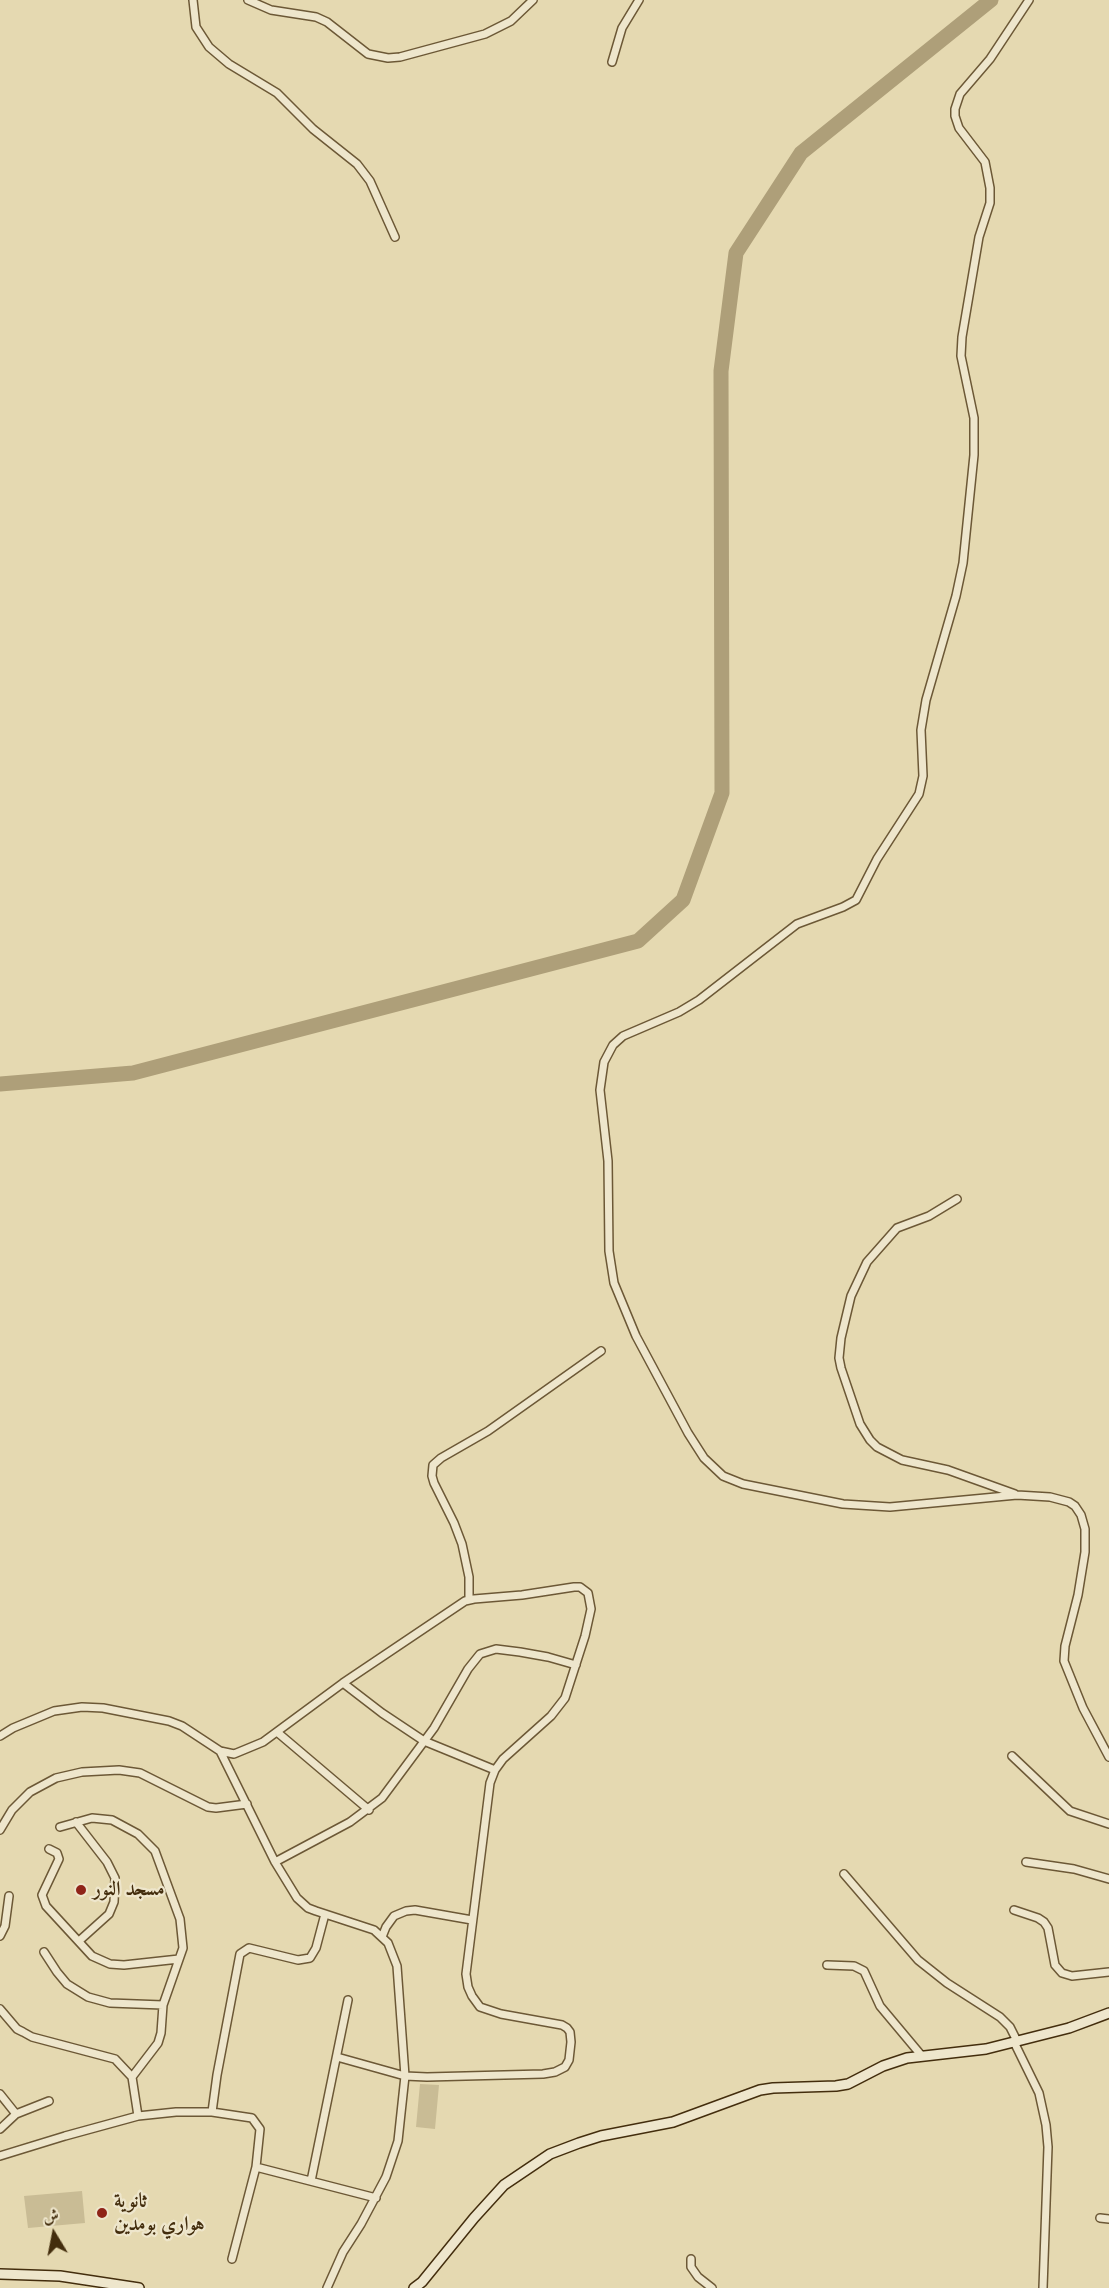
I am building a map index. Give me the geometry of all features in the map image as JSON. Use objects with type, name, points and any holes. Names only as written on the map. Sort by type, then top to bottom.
[{"type":"street","points":[[193,0],[196,27],[209,47],[229,64],[278,93],[313,129],[357,164],[370,181],[395,237]]},
{"type":"street","points":[[248,0],[271,9],[316,17],[327,22],[368,54],[388,58],[400,57],[485,34],[518,16],[533,0]]},
{"type":"street","points":[[612,62],[622,28],[639,0]]},
{"type":"street","points":[[1029,0],[996,52],[960,94],[955,109],[959,128],[985,162],[990,188],[990,203],[980,237],[962,337],[961,356],[974,418],[973,467],[963,563],[954,606],[926,700],[921,730],[923,776],[919,795],[877,859],[856,900],[797,924],[699,1000],[679,1012],[623,1036],[614,1045],[604,1062],[600,1090],[608,1161],[609,1251],[619,1298],[636,1336],[688,1433],[704,1458],[723,1476],[743,1484],[843,1504],[890,1507],[1017,1495],[1060,1499],[1075,1506],[1081,1515],[1085,1529],[1085,1552],[1078,1595],[1065,1646],[1064,1661],[1083,1708],[1109,1757]]},
{"type":"street","points":[[957,1199],[929,1216],[897,1228],[867,1262],[851,1296],[839,1358],[841,1368],[860,1424],[877,1447],[902,1460],[965,1476],[1017,1495]]},
{"type":"street","points":[[469,1600],[468,1577],[462,1544],[434,1483],[433,1465],[488,1431],[601,1351]]},
{"type":"street","points":[[0,1736],[54,1711],[82,1707],[103,1708],[169,1721],[182,1726],[220,1751],[234,1754],[242,1752],[263,1742],[343,1683],[447,1612],[469,1600],[522,1595],[561,1587],[585,1589],[591,1608],[570,1687],[558,1708],[503,1759],[495,1770],[487,1796],[466,1974],[471,1996],[480,2007],[567,2028],[572,2036],[569,2060],[562,2070],[543,2074],[427,2077],[405,2076],[337,2058]]},
{"type":"street","points":[[275,1862],[351,1822],[382,1798],[443,1714],[475,1659],[488,1651],[520,1652],[576,1665]]},
{"type":"street","points":[[343,1683],[424,1742],[495,1770]]},
{"type":"street","points":[[277,1732],[369,1810]]},
{"type":"street","points":[[220,1751],[275,1862],[297,1898],[308,1908],[364,1925],[382,1937],[388,1943],[397,1966],[405,2076],[398,2141],[376,2198],[343,2252],[327,2288]]},
{"type":"street","points":[[1012,1756],[1070,1811],[1109,1824]]},
{"type":"street","points":[[0,1830],[12,1810],[30,1792],[56,1778],[82,1772],[119,1770],[140,1773],[200,1804],[216,1808],[247,1803]]},
{"type":"street","points":[[60,1827],[92,1818],[112,1820],[138,1834],[155,1851],[180,1919],[184,1942],[163,2005],[161,2034],[158,2043],[132,2077]]},
{"type":"street","points":[[76,1822],[108,1862],[115,1878],[114,1902],[109,1914],[79,1941]]},
{"type":"street","points":[[49,1849],[57,1853],[59,1859],[42,1895],[46,1906],[92,1956],[110,1964],[124,1965],[179,1959]]},
{"type":"street","points":[[1026,1862],[1074,1869],[1109,1879]]},
{"type":"street","points":[[844,1874],[918,1960],[1010,2026],[1039,2093],[1046,2125],[1048,2147],[1043,2288]]},
{"type":"street","points":[[0,1936],[5,1926],[9,1896]]},
{"type":"street","points":[[382,1937],[394,1916],[406,1911],[415,1910],[472,1920]]},
{"type":"street","points":[[1014,1910],[1044,1922],[1048,1928],[1055,1965],[1062,1973],[1072,1976],[1109,1972]]},
{"type":"street","points":[[212,2112],[240,1954],[249,1948],[298,1960],[310,1958],[316,1948],[325,1914]]},
{"type":"street","points":[[44,1952],[62,1978],[74,1989],[88,1997],[110,2003],[163,2005]]},
{"type":"street","points":[[827,1965],[854,1966],[864,1971],[880,2006],[921,2055]]},
{"type":"street","points":[[310,2181],[348,2000]]},
{"type":"street","points":[[0,2009],[17,2029],[32,2037],[115,2059],[126,2068],[132,2077],[138,2116]]},
{"type":"street","points":[[414,2288],[422,2282],[474,2218],[504,2186],[550,2154],[601,2136],[673,2122],[760,2091],[848,2084],[894,2061],[921,2055],[975,2050],[1016,2041],[1069,2028],[1109,2013]]},
{"type":"street","points":[[0,2094],[16,2114]]},
{"type":"street","points":[[0,2129],[16,2114],[49,2101]]},
{"type":"street","points":[[0,2156],[138,2116],[176,2112],[212,2112],[255,2120],[260,2129],[256,2167],[232,2259]]},
{"type":"street","points":[[256,2167],[376,2198]]},
{"type":"street","points":[[1100,2218],[1109,2219]]},
{"type":"street","points":[[691,2259],[692,2267],[698,2277],[712,2288]]},
{"type":"street","points":[[0,2274],[60,2276],[139,2288]]},
{"type":"shaded area","points":[[420,2084],[439,2085],[435,2129],[416,2127]]},
{"type":"shaded area","points":[[82,2191],[85,2223],[28,2228],[24,2196]]},
{"type":"waterway","points":[[0,1084],[133,1073],[638,941],[683,900],[722,793],[721,371],[736,253],[801,153],[991,0]]},
{"type":"place","name":"مسجد النور","points":[[81,1890]]},
{"type":"place","name":"ثانوية هواري بومدين","points":[[102,2213]]}]
